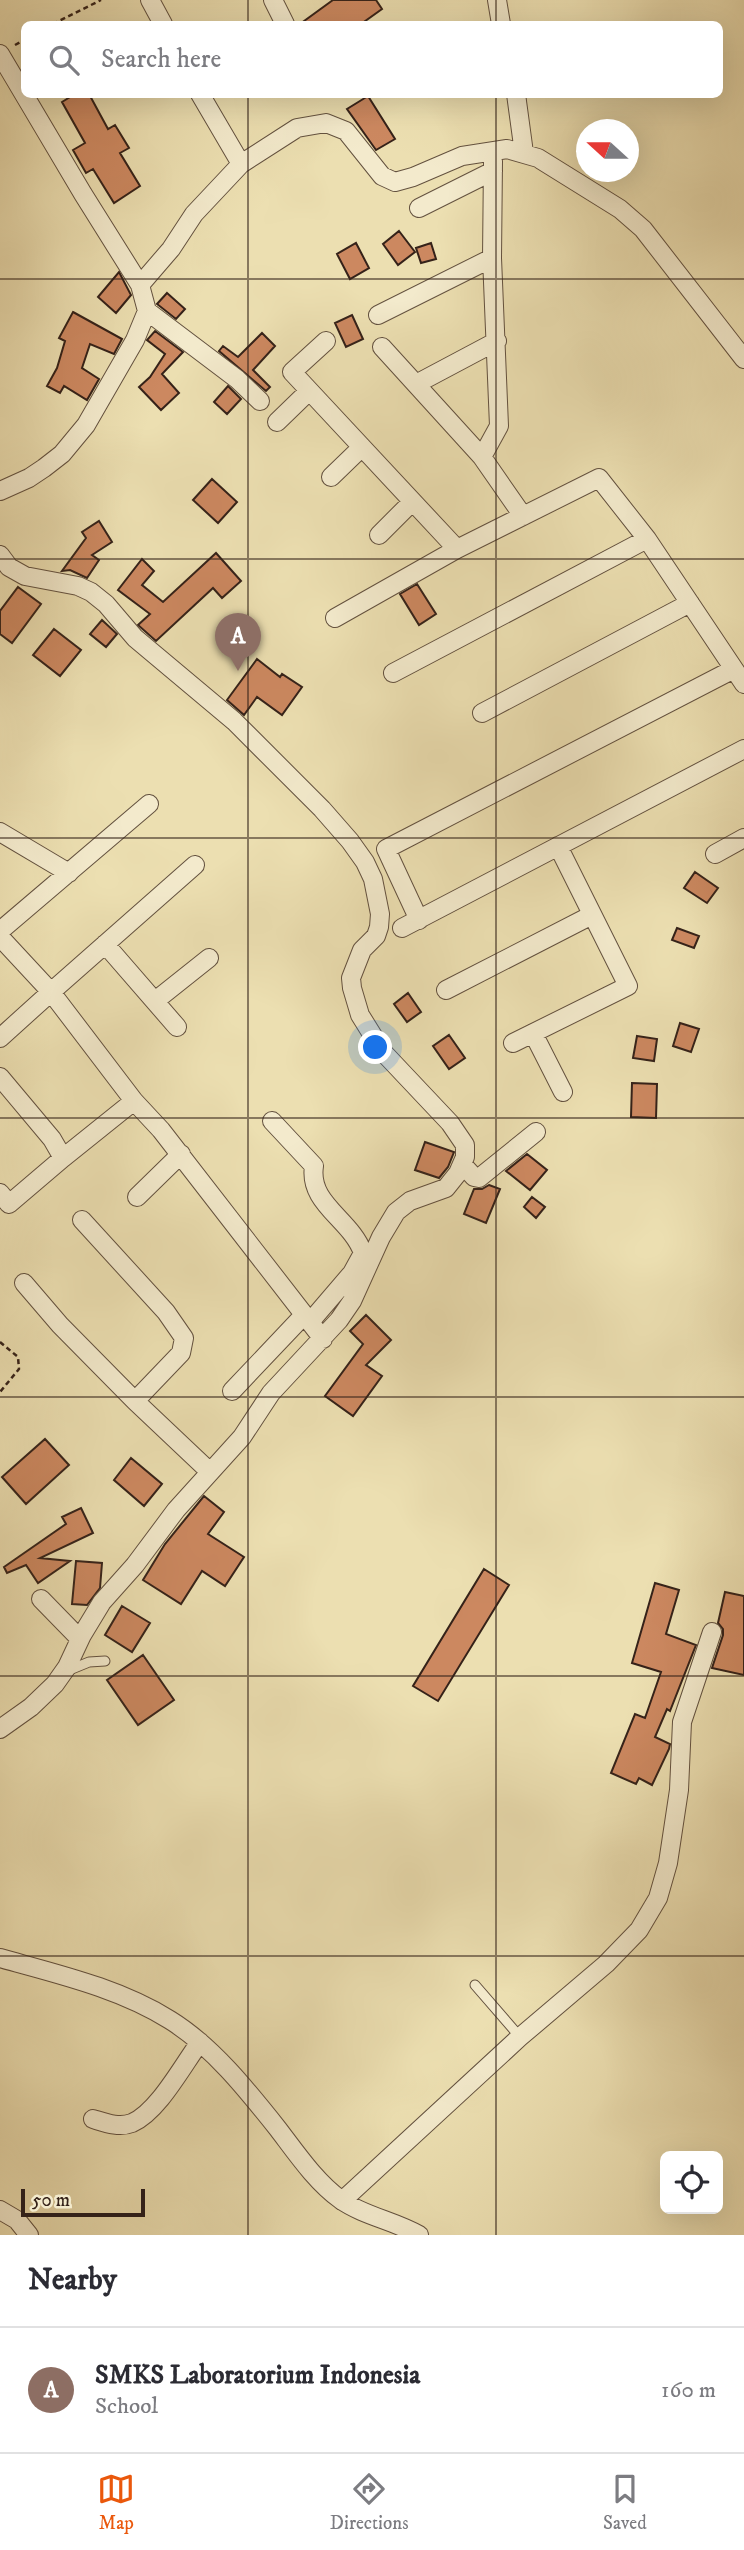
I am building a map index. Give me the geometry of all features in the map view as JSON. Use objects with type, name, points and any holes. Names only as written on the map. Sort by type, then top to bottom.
[{"type":"street","points":[[150,0],[161,21]]},
{"type":"street","points":[[273,0],[284,21]]},
{"type":"street","points":[[498,0],[501,21]]},
{"type":"street","points":[[0,54],[21,89]]},
{"type":"street","points":[[0,491],[44,468],[62,454],[86,425],[135,340],[147,311],[140,285],[26,98]]},
{"type":"street","points":[[202,98],[241,164]]},
{"type":"street","points":[[517,98],[524,153]]},
{"type":"street","points":[[140,285],[171,249],[194,214],[241,164],[297,128],[326,123],[346,131],[382,176],[394,182],[413,177],[462,156],[507,149],[538,159],[632,218],[672,264],[744,359]]},
{"type":"street","points":[[419,208],[493,166],[492,258],[499,426],[482,457]]},
{"type":"street","points":[[378,315],[492,258]]},
{"type":"street","points":[[147,311],[237,379],[260,401]]},
{"type":"street","points":[[326,341],[292,372],[457,549]]},
{"type":"street","points":[[416,384],[496,341]]},
{"type":"street","points":[[382,347],[482,457],[523,516]]},
{"type":"street","points":[[277,422],[309,391]]},
{"type":"street","points":[[331,477],[362,447]]},
{"type":"street","points":[[335,618],[457,549],[599,478],[647,538],[739,676],[386,849],[419,920]]},
{"type":"street","points":[[379,535],[412,502]]},
{"type":"street","points":[[393,673],[647,538]]},
{"type":"street","points":[[0,555],[9,567],[25,576],[78,586],[106,604],[135,638],[234,721],[322,809],[358,851],[373,879],[380,914],[376,936],[362,950],[351,978],[360,1015],[383,1052],[450,1123],[465,1145],[463,1165],[446,1188],[410,1201],[396,1212],[381,1237],[352,1301],[323,1339],[278,1385],[242,1437],[209,1471],[103,1602],[62,1674],[31,1707],[0,1729]]},
{"type":"street","points":[[482,713],[690,603]]},
{"type":"street","points":[[402,928],[744,749]]},
{"type":"street","points":[[0,931],[149,804]]},
{"type":"street","points":[[0,832],[69,873]]},
{"type":"street","points":[[715,855],[744,838]]},
{"type":"street","points":[[513,1043],[628,986],[558,846]]},
{"type":"street","points":[[0,1038],[195,865]]},
{"type":"street","points":[[446,990],[593,915]]},
{"type":"street","points":[[0,937],[51,992],[134,1101],[181,1154],[323,1339]]},
{"type":"street","points":[[105,944],[177,1027]]},
{"type":"street","points":[[155,1001],[209,958]]},
{"type":"street","points":[[533,1034],[563,1092]]},
{"type":"street","points":[[0,1077],[52,1139],[63,1158]]},
{"type":"street","points":[[3,1203],[134,1101]]},
{"type":"street","points":[[232,1391],[352,1273],[363,1253],[359,1240],[315,1191],[312,1178],[314,1166],[272,1121]]},
{"type":"street","points":[[463,1165],[474,1177],[479,1178],[536,1132]]},
{"type":"street","points":[[137,1197],[181,1154]]},
{"type":"street","points":[[82,1220],[166,1312],[184,1338],[181,1353],[135,1401]]},
{"type":"street","points":[[23,1283],[135,1401],[209,1471]]},
{"type":"street","points":[[41,1600],[80,1639]]},
{"type":"street","points":[[342,2201],[520,2037],[606,1964],[639,1930],[658,1898],[668,1863],[679,1790],[682,1721],[712,1632]]},
{"type":"street","points":[[0,1958],[74,1979],[127,1998],[169,2019],[200,2042],[275,2126],[311,2172],[342,2201],[419,2235]]},
{"type":"street","points":[[93,2119],[114,2125],[130,2124],[150,2111],[200,2042]]},
{"type":"street","points":[[0,2210],[17,2220],[29,2235]]},
{"type":"lane","points":[[62,1674],[89,1662],[105,1661]]},
{"type":"lane","points":[[475,1985],[520,2037]]},
{"type":"path","points":[[59,21],[101,0]]},
{"type":"path","points":[[0,1342],[18,1357],[19,1368],[0,1392]]},
{"type":"building","points":[[333,0],[376,0],[382,9],[365,21],[304,21]]},
{"type":"building","points":[[68,98],[91,98],[108,129],[115,125],[129,148],[120,153],[140,186],[114,203],[93,169],[86,173],[73,150],[85,143],[62,102]]},
{"type":"building","points":[[369,98],[395,139],[376,150],[347,109]]},
{"type":"building","points":[[399,231],[415,252],[398,265],[383,244]]},
{"type":"building","points":[[356,243],[369,268],[350,279],[337,254]]},
{"type":"building","points":[[431,243],[436,259],[421,263],[416,248]]},
{"type":"building","points":[[119,272],[131,295],[116,313],[98,297]]},
{"type":"building","points":[[167,293],[185,309],[176,319],[157,304]]},
{"type":"building","points":[[73,312],[122,339],[114,354],[90,344],[82,368],[99,379],[87,400],[64,386],[60,393],[47,386],[57,368],[65,341],[59,338]]},
{"type":"building","points":[[352,315],[363,339],[346,347],[335,323]]},
{"type":"building","points":[[155,331],[183,352],[162,374],[179,393],[161,410],[139,387],[150,377],[165,354],[147,340]]},
{"type":"building","points":[[262,333],[275,346],[253,370],[270,387],[266,391],[219,351],[223,346],[238,357]]},
{"type":"building","points":[[228,386],[241,399],[227,414],[214,402]]},
{"type":"building","points":[[212,479],[237,502],[218,523],[193,500]]},
{"type":"building","points":[[99,521],[112,542],[92,555],[99,560],[87,578],[70,570],[62,571],[86,538],[82,532]]},
{"type":"building","points":[[216,553],[241,581],[222,598],[213,588],[156,641],[138,625],[150,614],[118,590],[142,559],[154,571],[142,585],[163,602]]},
{"type":"building","points":[[417,584],[436,614],[419,625],[400,594]]},
{"type":"building","points":[[18,587],[41,604],[12,643],[0,634],[0,611]]},
{"type":"building","points":[[102,620],[117,634],[106,647],[90,634]]},
{"type":"building","points":[[54,629],[81,650],[60,676],[33,655]]},
{"type":"building","points":[[257,659],[280,677],[282,674],[302,687],[282,715],[257,697],[244,715],[227,700]]},
{"type":"building","points":[[695,872],[718,888],[707,903],[684,888]]},
{"type":"building","points":[[677,928],[699,936],[694,948],[672,940]]},
{"type":"building","points":[[408,993],[421,1012],[407,1022],[394,1004]]},
{"type":"building","points":[[680,1023],[699,1029],[691,1052],[673,1046]]},
{"type":"building","points":[[449,1035],[465,1058],[449,1069],[433,1046]]},
{"type":"building","points":[[637,1036],[657,1039],[654,1061],[633,1058]]},
{"type":"building","points":[[632,1083],[657,1084],[656,1118],[631,1117]]},
{"type":"building","points":[[425,1142],[454,1152],[448,1167],[439,1178],[415,1170]]},
{"type":"building","points":[[527,1154],[547,1170],[530,1190],[506,1171]]},
{"type":"building","points":[[489,1185],[500,1189],[486,1223],[464,1214],[474,1189]]},
{"type":"building","points":[[532,1197],[545,1207],[536,1218],[524,1207]]},
{"type":"building","points":[[366,1315],[391,1340],[366,1365],[382,1376],[353,1416],[325,1396],[363,1344],[350,1331]]},
{"type":"building","points":[[45,1439],[69,1465],[26,1504],[2,1477]]},
{"type":"building","points":[[131,1458],[162,1484],[144,1506],[114,1480]]},
{"type":"building","points":[[204,1496],[224,1512],[208,1534],[244,1557],[225,1586],[202,1571],[181,1604],[143,1580],[165,1544]]},
{"type":"building","points":[[81,1508],[93,1533],[40,1558],[70,1561],[38,1583],[26,1565],[7,1573],[4,1567],[66,1524],[62,1517]]},
{"type":"building","points":[[76,1561],[102,1563],[100,1588],[87,1605],[72,1604]]},
{"type":"building","points":[[484,1569],[509,1585],[438,1701],[413,1686]]},
{"type":"building","points":[[655,1583],[679,1590],[666,1634],[696,1645],[670,1711],[667,1709],[655,1737],[670,1744],[652,1785],[639,1778],[636,1784],[611,1773],[635,1714],[645,1718],[661,1672],[632,1663]]},
{"type":"building","points":[[725,1592],[744,1596],[744,1675],[712,1668],[723,1635],[723,1629],[718,1623]]},
{"type":"building","points":[[122,1606],[150,1623],[132,1652],[105,1635]]},
{"type":"building","points":[[143,1655],[174,1700],[138,1725],[107,1680]]},
{"type":"place","name":"SMKS Laboratorium Indonesia","points":[[238,671]]}]
